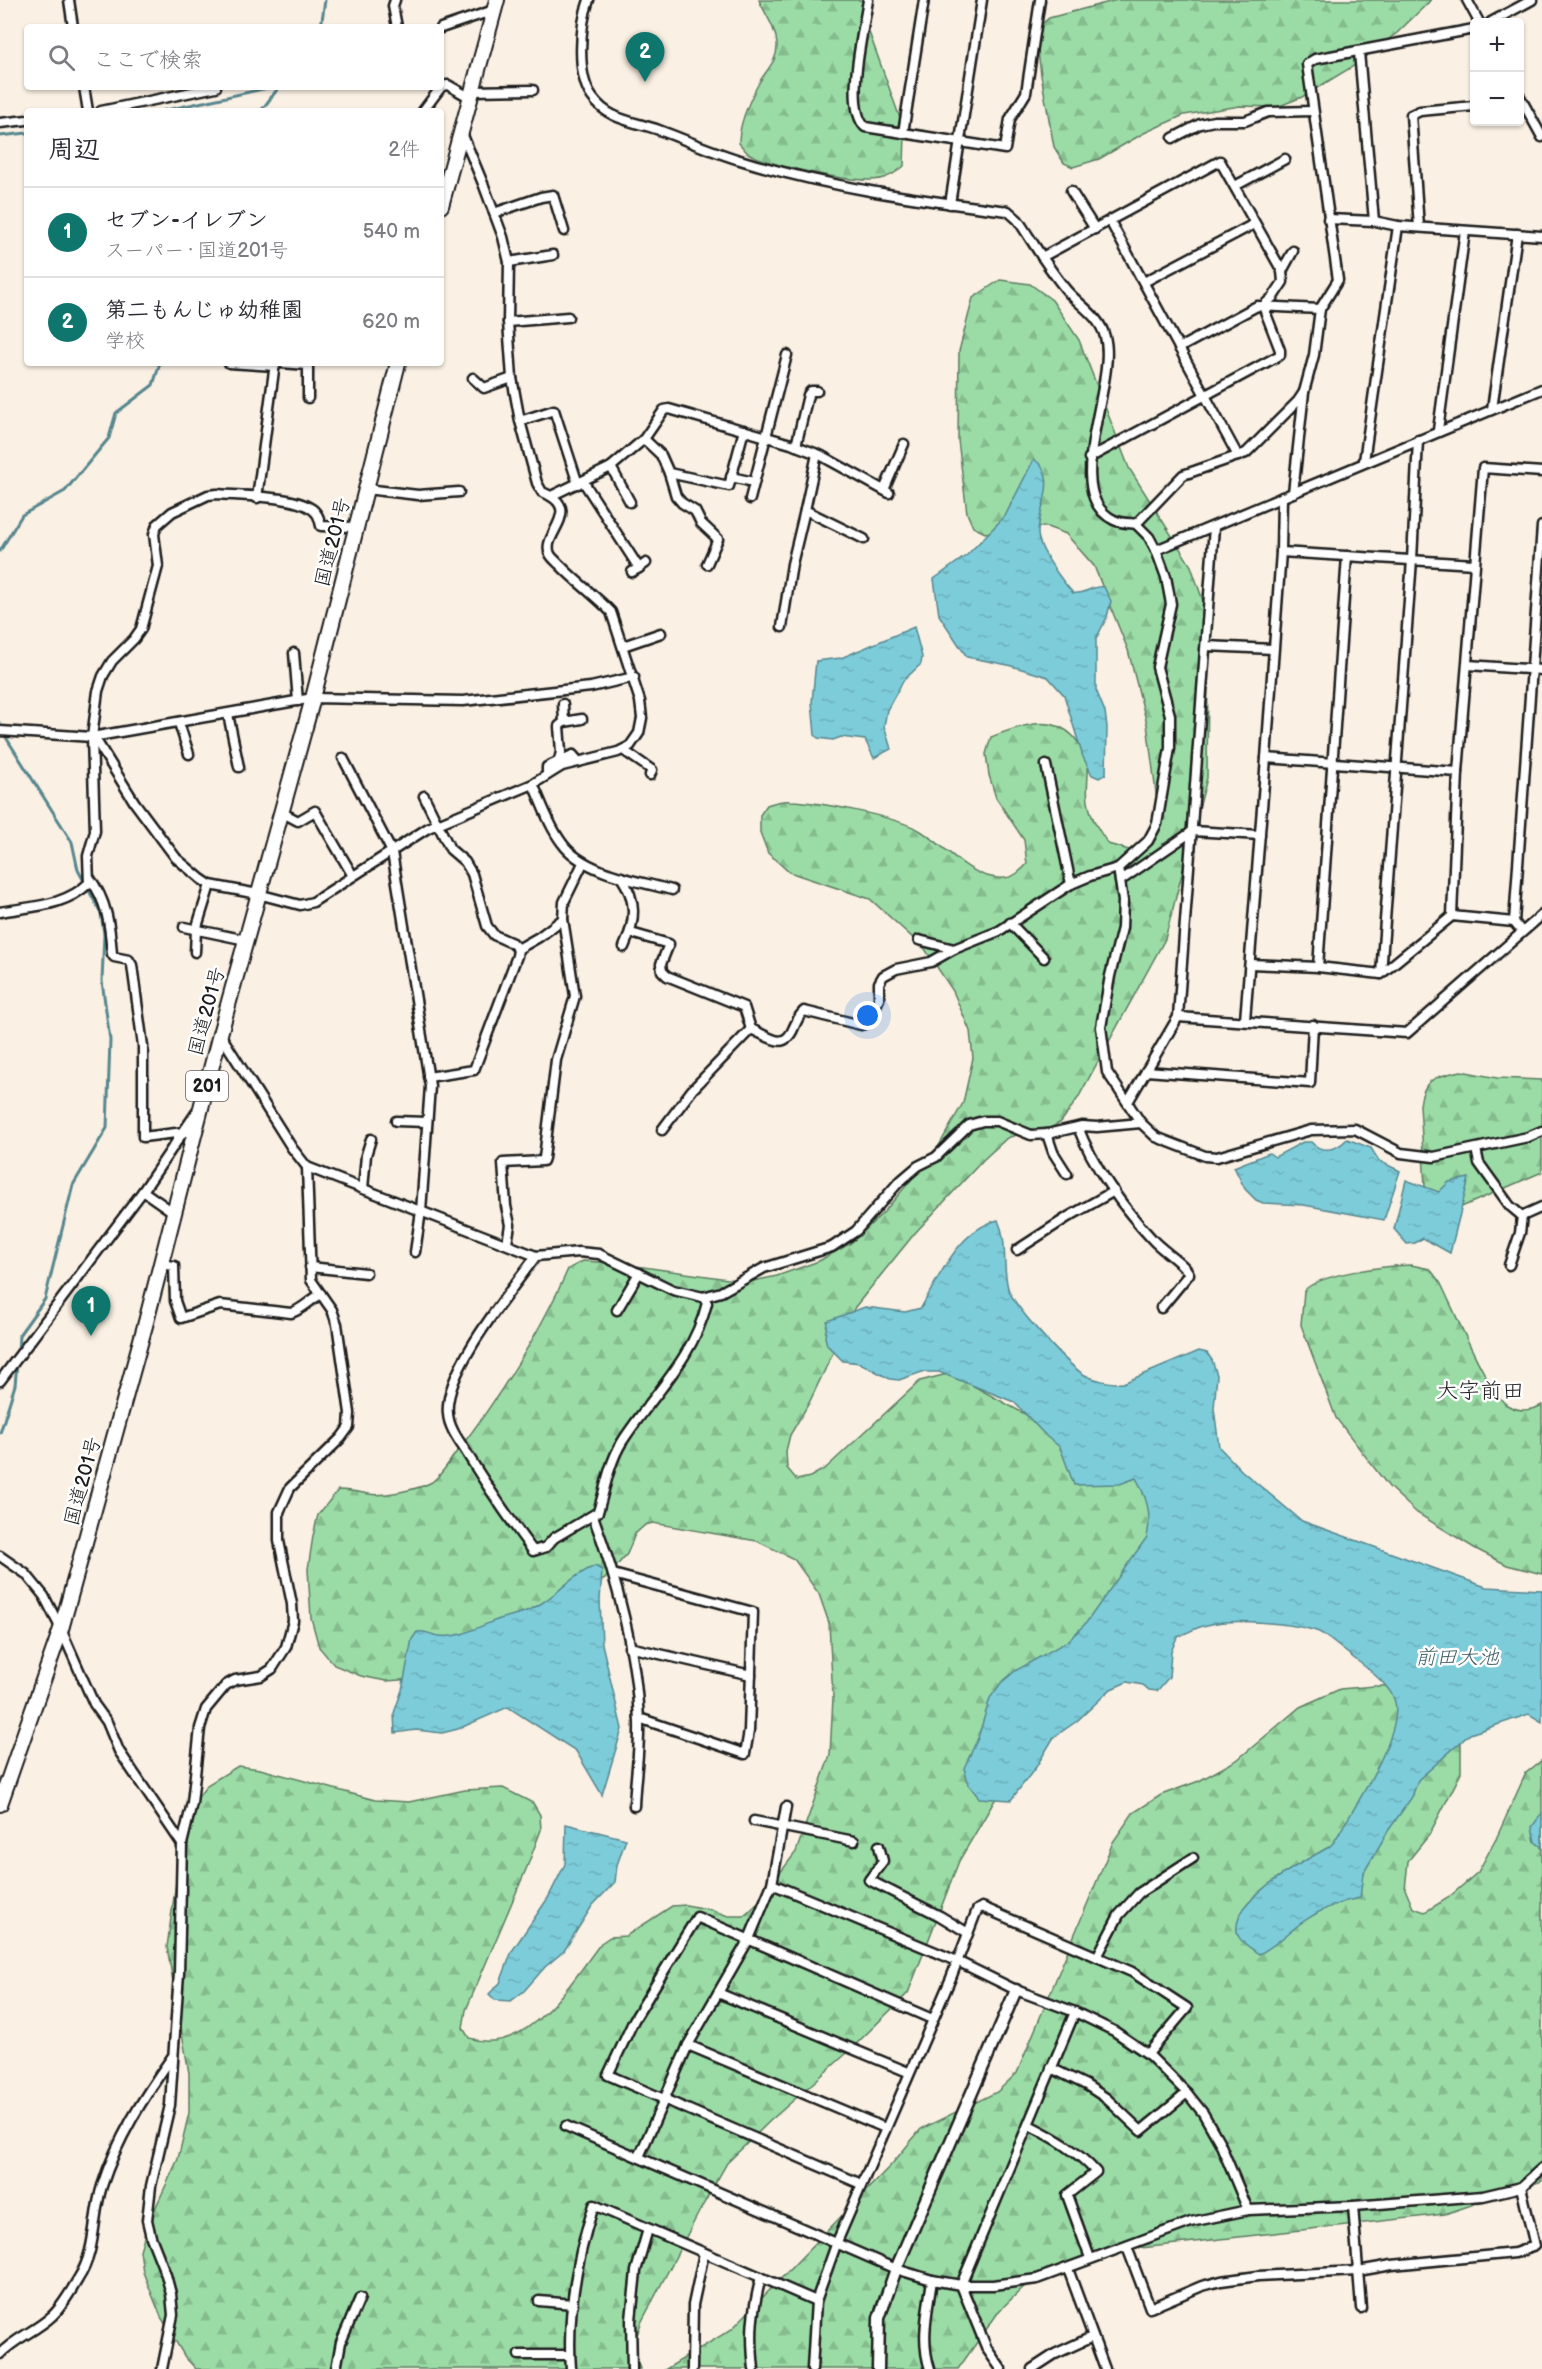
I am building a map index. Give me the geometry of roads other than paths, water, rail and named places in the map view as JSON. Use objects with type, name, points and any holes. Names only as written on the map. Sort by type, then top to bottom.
[{"type":"highway","points":[[444,195],[496,5]]},
{"type":"highway","name":"国道201号","points":[[0,1804],[61,1629],[220,1034],[313,698],[397,366]]},
{"type":"street","points":[[69,0],[73,24]]},
{"type":"street","points":[[395,0],[397,24]]},
{"type":"street","points":[[589,0],[583,18],[584,81],[592,97],[606,112],[618,119],[652,128],[740,160],[852,188],[1008,211],[1018,220],[1068,291],[1098,320],[1106,338],[1107,370],[1089,458],[1093,496],[1101,510],[1114,520],[1136,524],[1149,537],[1166,577],[1171,604],[1157,668],[1170,716],[1170,748],[1156,824],[1148,841],[1118,868],[1071,884],[999,931],[954,949],[931,962],[896,969],[883,976],[879,983],[879,999],[868,1023],[861,1025],[804,1011],[790,1037],[785,1041],[779,1041],[751,1029],[744,1007],[667,976],[662,971],[661,964],[669,944],[631,933]]},
{"type":"street","points":[[868,0],[854,92],[860,122],[865,127],[1005,149],[1010,119],[1026,93],[1040,0]]},
{"type":"street","points":[[903,133],[924,0]]},
{"type":"street","points":[[950,204],[982,0]]},
{"type":"street","points":[[1467,0],[1477,18]]},
{"type":"street","points":[[1498,18],[1532,0]]},
{"type":"street","points":[[444,27],[496,5]]},
{"type":"street","points":[[1293,493],[1304,392],[1314,355],[1320,309],[1338,280],[1306,64],[1316,59],[1470,30]]},
{"type":"street","points":[[1359,52],[1374,222]]},
{"type":"street","points":[[444,86],[448,85],[470,94],[533,90]]},
{"type":"street","points":[[84,90],[88,108]]},
{"type":"street","points":[[114,108],[202,90]]},
{"type":"street","points":[[425,108],[439,90]]},
{"type":"street","points":[[1419,227],[1411,115],[1420,111],[1470,106]]},
{"type":"street","points":[[1524,107],[1542,137]]},
{"type":"street","points":[[1173,138],[1200,124],[1214,121],[1245,121],[1268,112],[1313,111]]},
{"type":"street","points":[[0,123],[24,120]]},
{"type":"street","points":[[93,737],[135,803],[176,858],[210,885],[300,905],[314,902],[437,824],[533,784],[562,766],[623,750],[630,746],[639,733],[642,718],[640,701],[611,612],[576,582],[550,554],[549,545],[562,516],[560,507],[551,496],[542,492],[537,483],[520,421],[512,378],[508,322],[509,262],[494,213],[462,132]]},
{"type":"street","points":[[1235,186],[1285,159]]},
{"type":"street","points":[[1042,257],[1220,161],[1282,271],[1283,282],[1273,297],[1263,306]]},
{"type":"street","points":[[1071,191],[1095,229]]},
{"type":"street","points":[[494,213],[553,195],[564,231]]},
{"type":"street","points":[[1328,219],[1542,236]]},
{"type":"street","points":[[1110,221],[1238,456]]},
{"type":"street","points":[[1144,282],[1254,224]]},
{"type":"street","points":[[1364,461],[1398,226]]},
{"type":"street","points":[[1438,430],[1465,231]]},
{"type":"street","points":[[1492,409],[1517,234]]},
{"type":"street","points":[[1282,271],[1293,251]]},
{"type":"street","points":[[509,262],[553,255]]},
{"type":"street","points":[[1179,348],[1257,306],[1320,309]]},
{"type":"street","points":[[1089,458],[1280,355],[1263,306]]},
{"type":"street","points":[[508,322],[568,317]]},
{"type":"street","points":[[750,499],[786,355]]},
{"type":"street","points":[[257,498],[277,366]]},
{"type":"street","points":[[308,366],[308,398]]},
{"type":"street","points":[[473,378],[484,388],[512,378]]},
{"type":"street","points":[[1156,550],[1438,430],[1542,389]]},
{"type":"street","points":[[796,446],[808,395],[811,391],[817,391]]},
{"type":"street","points":[[1136,524],[1183,475],[1246,453],[1298,401],[1304,392]]},
{"type":"street","points":[[551,496],[611,467],[644,439],[664,410],[669,409],[796,446],[817,454],[886,491],[904,444]]},
{"type":"street","points":[[520,421],[554,410],[580,483],[639,568]]},
{"type":"street","points":[[669,473],[729,486],[744,430]]},
{"type":"street","points":[[644,439],[661,455],[676,496],[695,511],[701,523],[718,539],[707,564]]},
{"type":"street","points":[[1381,974],[1412,560],[1418,440]]},
{"type":"street","points":[[782,627],[792,564],[817,454]]},
{"type":"street","points":[[611,467],[630,502]]},
{"type":"street","points":[[1452,916],[1458,772],[1483,468],[1542,472]]},
{"type":"street","points":[[731,477],[754,482]]},
{"type":"street","points":[[366,489],[418,495],[459,492]]},
{"type":"street","points":[[0,912],[57,903],[74,896],[87,883],[88,856],[95,831],[93,737],[98,691],[103,676],[112,661],[135,639],[141,629],[158,566],[154,534],[157,525],[172,512],[208,495],[217,494],[293,500],[308,505],[317,513],[321,526],[356,527]]},
{"type":"street","points":[[1245,1020],[1281,552],[1282,497]]},
{"type":"street","points":[[805,510],[864,539]]},
{"type":"street","points":[[1128,1102],[1178,1017],[1215,526]]},
{"type":"street","points":[[1522,932],[1514,922],[1542,526]]},
{"type":"street","points":[[1281,552],[1474,564]]},
{"type":"street","points":[[1318,967],[1347,556]]},
{"type":"street","points":[[623,646],[661,633]]},
{"type":"street","points":[[1206,646],[1273,649]]},
{"type":"street","points":[[294,653],[298,701]]},
{"type":"street","points":[[1468,665],[1542,670]]},
{"type":"street","points":[[0,731],[93,737],[313,698],[464,701],[591,687],[634,677]]},
{"type":"street","points":[[563,704],[564,722]]},
{"type":"street","points":[[228,714],[239,767]]},
{"type":"street","points":[[559,760],[561,752],[559,726],[564,722],[582,719]]},
{"type":"street","points":[[179,723],[189,753]]},
{"type":"street","points":[[623,750],[652,770],[650,775]]},
{"type":"street","points":[[547,776],[547,767],[559,760],[573,755],[579,762]]},
{"type":"street","points":[[343,758],[392,852],[430,1086],[421,1211],[415,1252]]},
{"type":"street","points":[[1266,758],[1458,772]]},
{"type":"street","points":[[1046,765],[1071,884]]},
{"type":"street","points":[[533,784],[553,831],[563,846],[583,863],[672,890]]},
{"type":"street","points":[[424,796],[450,849],[465,862],[472,874],[487,926],[494,935],[512,943],[518,949]]},
{"type":"street","points":[[281,812],[298,821],[315,811],[353,876]]},
{"type":"street","points":[[1120,881],[1193,831],[1260,835]]},
{"type":"street","points":[[507,1243],[510,1225],[506,1206],[503,1163],[537,1162],[543,1161],[544,1158],[556,1060],[575,996],[563,919],[564,902],[583,863]]},
{"type":"street","points":[[1118,868],[1123,901],[1122,928],[1101,1027],[1107,1072],[1141,1123],[1156,1137],[1205,1156],[1217,1157],[1311,1130],[1355,1129],[1401,1153],[1434,1157],[1476,1149],[1542,1131]]},
{"type":"street","points":[[620,876],[630,889],[633,900],[631,933],[624,947]]},
{"type":"street","points":[[87,883],[101,898],[109,918],[112,954],[114,957],[129,960],[132,965],[143,1046],[142,1137],[184,1132]]},
{"type":"street","points":[[195,952],[196,930],[210,885]]},
{"type":"street","points":[[1178,1017],[1407,1032],[1542,915]]},
{"type":"street","points":[[1251,964],[1318,967],[1381,974],[1452,916],[1514,922]]},
{"type":"street","points":[[518,949],[563,919]]},
{"type":"street","points":[[1010,923],[1044,958]]},
{"type":"street","points":[[184,927],[246,940]]},
{"type":"street","points":[[919,940],[954,949]]},
{"type":"street","points":[[428,1077],[474,1070],[518,949]]},
{"type":"street","points":[[1146,1071],[1310,1083],[1313,1025]]},
{"type":"street","points":[[662,1130],[692,1090],[751,1029]]},
{"type":"street","points":[[162,2369],[172,2314],[171,2294],[147,2220],[151,2186],[170,2105],[179,1973],[182,1844],[192,1803],[200,1728],[206,1709],[226,1685],[235,1680],[261,1676],[272,1669],[286,1647],[293,1621],[292,1604],[279,1541],[279,1512],[290,1488],[341,1438],[349,1427],[350,1413],[338,1324],[332,1310],[311,1280],[307,1167],[220,1034]]},
{"type":"street","points":[[0,1381],[143,1191],[202,1105]]},
{"type":"street","points":[[396,1121],[427,1122]]},
{"type":"street","points":[[307,1167],[536,1256],[579,1252],[599,1254],[673,1290],[703,1297],[721,1292],[764,1268],[832,1248],[856,1231],[898,1183],[918,1166],[936,1157],[969,1125],[983,1121],[997,1121],[1031,1135],[1047,1134],[1078,1126],[1141,1123]]},
{"type":"street","points":[[1078,1126],[1083,1141],[1114,1191],[1162,1251],[1187,1268],[1189,1274],[1161,1308]]},
{"type":"street","points":[[1047,1134],[1053,1152],[1067,1174]]},
{"type":"street","points":[[363,1189],[366,1155],[371,1139]]},
{"type":"street","points":[[1476,1149],[1479,1163],[1510,1206],[1522,1216]]},
{"type":"street","points":[[143,1191],[173,1212]]},
{"type":"street","points":[[1017,1250],[1114,1191]]},
{"type":"street","points":[[1522,1216],[1542,1207]]},
{"type":"street","points":[[1509,1264],[1520,1233],[1522,1216]]},
{"type":"street","points":[[536,1256],[480,1334],[457,1374],[450,1392],[448,1415],[454,1432],[476,1468],[533,1551],[546,1547],[554,1538],[598,1512],[611,1467],[621,1443],[693,1344],[707,1303],[703,1297]]},
{"type":"street","points":[[160,1264],[174,1266],[175,1301],[181,1318],[220,1305],[291,1312],[301,1310],[321,1294]]},
{"type":"street","points":[[310,1266],[366,1273]]},
{"type":"street","points":[[617,1310],[639,1273]]},
{"type":"street","points":[[593,1516],[613,1574],[637,1686],[639,1718],[633,1806]]},
{"type":"street","points":[[0,1556],[26,1574],[44,1596],[94,1704],[107,1722],[119,1751],[182,1844]]},
{"type":"street","points":[[613,1574],[753,1612],[749,1731],[745,1755],[639,1718]]},
{"type":"street","points":[[629,1647],[751,1675]]},
{"type":"street","points":[[639,2157],[688,2044],[749,1938],[772,1884],[786,1807]]},
{"type":"street","points":[[754,1821],[854,1841]]},
{"type":"street","points":[[879,1846],[883,1861],[869,1880],[968,1933]]},
{"type":"street","points":[[1098,1958],[1119,1914],[1139,1893],[1193,1858]]},
{"type":"street","points":[[772,1884],[957,1961],[1016,1990],[1074,2012],[1114,2031],[1148,2055],[1187,2093],[1203,2113],[1220,2143],[1248,2210]]},
{"type":"street","points":[[812,2369],[816,2301],[837,2242],[977,1910],[982,1907],[1132,1972],[1187,2008],[1148,2055]]},
{"type":"street","points":[[861,2184],[608,2075],[634,2020],[697,1917],[932,2019]]},
{"type":"street","points":[[878,2369],[879,2318],[896,2269],[1016,1990]]},
{"type":"street","points":[[718,1994],[908,2072]]},
{"type":"street","points":[[1001,2369],[984,2341],[961,2284],[1074,2012]]},
{"type":"street","points":[[688,2044],[885,2128]]},
{"type":"street","points":[[0,2354],[10,2344],[52,2316],[80,2277],[91,2251],[101,2187],[118,2145],[141,2100],[172,2057]]},
{"type":"street","points":[[1051,2068],[1086,2085],[1106,2098],[1141,2131],[1187,2093]]},
{"type":"street","points":[[1029,2125],[1062,2141],[1082,2156],[1096,2172],[1067,2195],[1090,2258]]},
{"type":"street","points":[[566,2126],[896,2269],[932,2280],[961,2284],[993,2285],[1037,2279],[1191,2222],[1248,2210],[1353,2206],[1483,2196],[1521,2187],[1542,2168]]},
{"type":"street","points":[[1127,2247],[1150,2308],[1202,2286],[1221,2281],[1258,2276],[1358,2271],[1392,2265],[1515,2253],[1534,2246],[1521,2187]]},
{"type":"street","points":[[571,2369],[573,2304],[586,2230],[594,2205],[816,2301]]},
{"type":"street","points":[[1353,2206],[1361,2308]]},
{"type":"street","points":[[632,2369],[631,2319],[636,2271],[648,2229]]},
{"type":"street","points":[[692,2369],[693,2305],[704,2253]]},
{"type":"street","points":[[1068,2269],[1105,2369]]},
{"type":"street","points":[[754,2369],[751,2343],[752,2310],[761,2277]]},
{"type":"street","points":[[930,2369],[925,2345],[925,2326],[932,2280]]},
{"type":"street","points":[[336,2369],[341,2342],[360,2298]]},
{"type":"street","points":[[538,2301],[573,2304]]},
{"type":"street","points":[[1032,2369],[1055,2354],[1092,2337]]},
{"type":"street","points":[[519,2355],[570,2355]]},
{"type":"water","points":[[1034,459],[1042,466],[1046,475],[1046,493],[1038,533],[1046,556],[1073,593],[1104,587],[1111,601],[1107,617],[1096,639],[1096,690],[1105,712],[1107,727],[1106,774],[1099,778],[1092,775],[1083,757],[1064,695],[1048,677],[1008,665],[967,657],[939,615],[934,579],[967,555],[1005,516]]},
{"type":"water","points":[[914,627],[922,657],[921,664],[903,681],[887,710],[884,726],[891,749],[874,758],[865,740],[841,737],[833,740],[818,738],[815,735],[812,702],[816,661],[841,658]]},
{"type":"water","points":[[1347,1139],[1371,1148],[1379,1161],[1400,1171],[1384,1220],[1304,1205],[1263,1203],[1256,1200],[1245,1189],[1234,1167],[1269,1153],[1275,1157],[1303,1142],[1311,1142],[1320,1148],[1329,1149],[1339,1146]]},
{"type":"water","points":[[1469,1178],[1450,1253],[1423,1238],[1415,1243],[1407,1244],[1394,1229],[1406,1180],[1439,1192],[1449,1182]]},
{"type":"water","name":"前田大池","points":[[998,1220],[1003,1237],[1006,1279],[1012,1296],[1041,1334],[1083,1374],[1103,1381],[1123,1383],[1199,1351],[1207,1353],[1217,1375],[1214,1408],[1219,1447],[1242,1471],[1302,1521],[1486,1587],[1542,1590],[1542,1722],[1529,1714],[1470,1734],[1418,1780],[1412,1797],[1388,1831],[1363,1874],[1360,1898],[1317,1913],[1259,1954],[1243,1942],[1238,1935],[1238,1919],[1257,1894],[1334,1842],[1374,1774],[1391,1734],[1395,1716],[1395,1702],[1385,1685],[1319,1632],[1263,1622],[1232,1622],[1203,1626],[1177,1637],[1171,1652],[1169,1677],[1157,1691],[1127,1682],[1111,1689],[1077,1721],[1054,1737],[1036,1767],[1011,1800],[979,1798],[969,1785],[964,1768],[978,1738],[990,1698],[1001,1683],[1015,1671],[1068,1641],[1086,1623],[1147,1537],[1149,1513],[1146,1499],[1136,1478],[1120,1484],[1074,1485],[1060,1447],[1047,1437],[1014,1402],[939,1372],[922,1372],[899,1380],[890,1379],[860,1363],[843,1361],[827,1345],[825,1337],[827,1321],[865,1307],[905,1312],[921,1308],[952,1255],[972,1233]]},
{"type":"water","points":[[595,1566],[602,1570],[600,1600],[602,1644],[622,1729],[602,1795],[576,1751],[508,1707],[458,1729],[442,1733],[416,1730],[395,1733],[394,1713],[402,1690],[412,1639],[417,1632],[454,1636],[527,1611],[545,1601],[579,1574]]},
{"type":"water","points":[[1542,1813],[1542,1847],[1535,1842],[1532,1827]]},
{"type":"water","points":[[566,1824],[626,1839],[617,1865],[615,1882],[592,1906],[564,1951],[545,1967],[524,1991],[511,2001],[495,2000],[489,1994],[500,1983],[512,1951],[548,1898],[565,1864]]},
{"type":"waterway","points":[[321,24],[325,0]]},
{"type":"waterway","points":[[176,108],[258,90]]},
{"type":"waterway","points":[[263,108],[277,90]]},
{"type":"waterway","points":[[0,136],[24,133]]},
{"type":"waterway","points":[[0,551],[22,515],[65,491],[109,438],[116,413],[153,385],[159,366]]},
{"type":"waterway","points":[[0,723],[7,739],[72,842],[78,870],[101,913],[104,934],[102,981],[110,1040],[107,1128],[73,1185],[45,1299],[19,1335],[18,1353]]},
{"type":"waterway","points":[[0,1433],[15,1385],[17,1363]]},
{"type":"place","name":"第二もんじゅ幼稚園","points":[[645,82]]},
{"type":"place","name":"セブン-イレブン","points":[[91,1336]]},
{"type":"district","name":"大字前田","points":[[1480,1390]]}]
